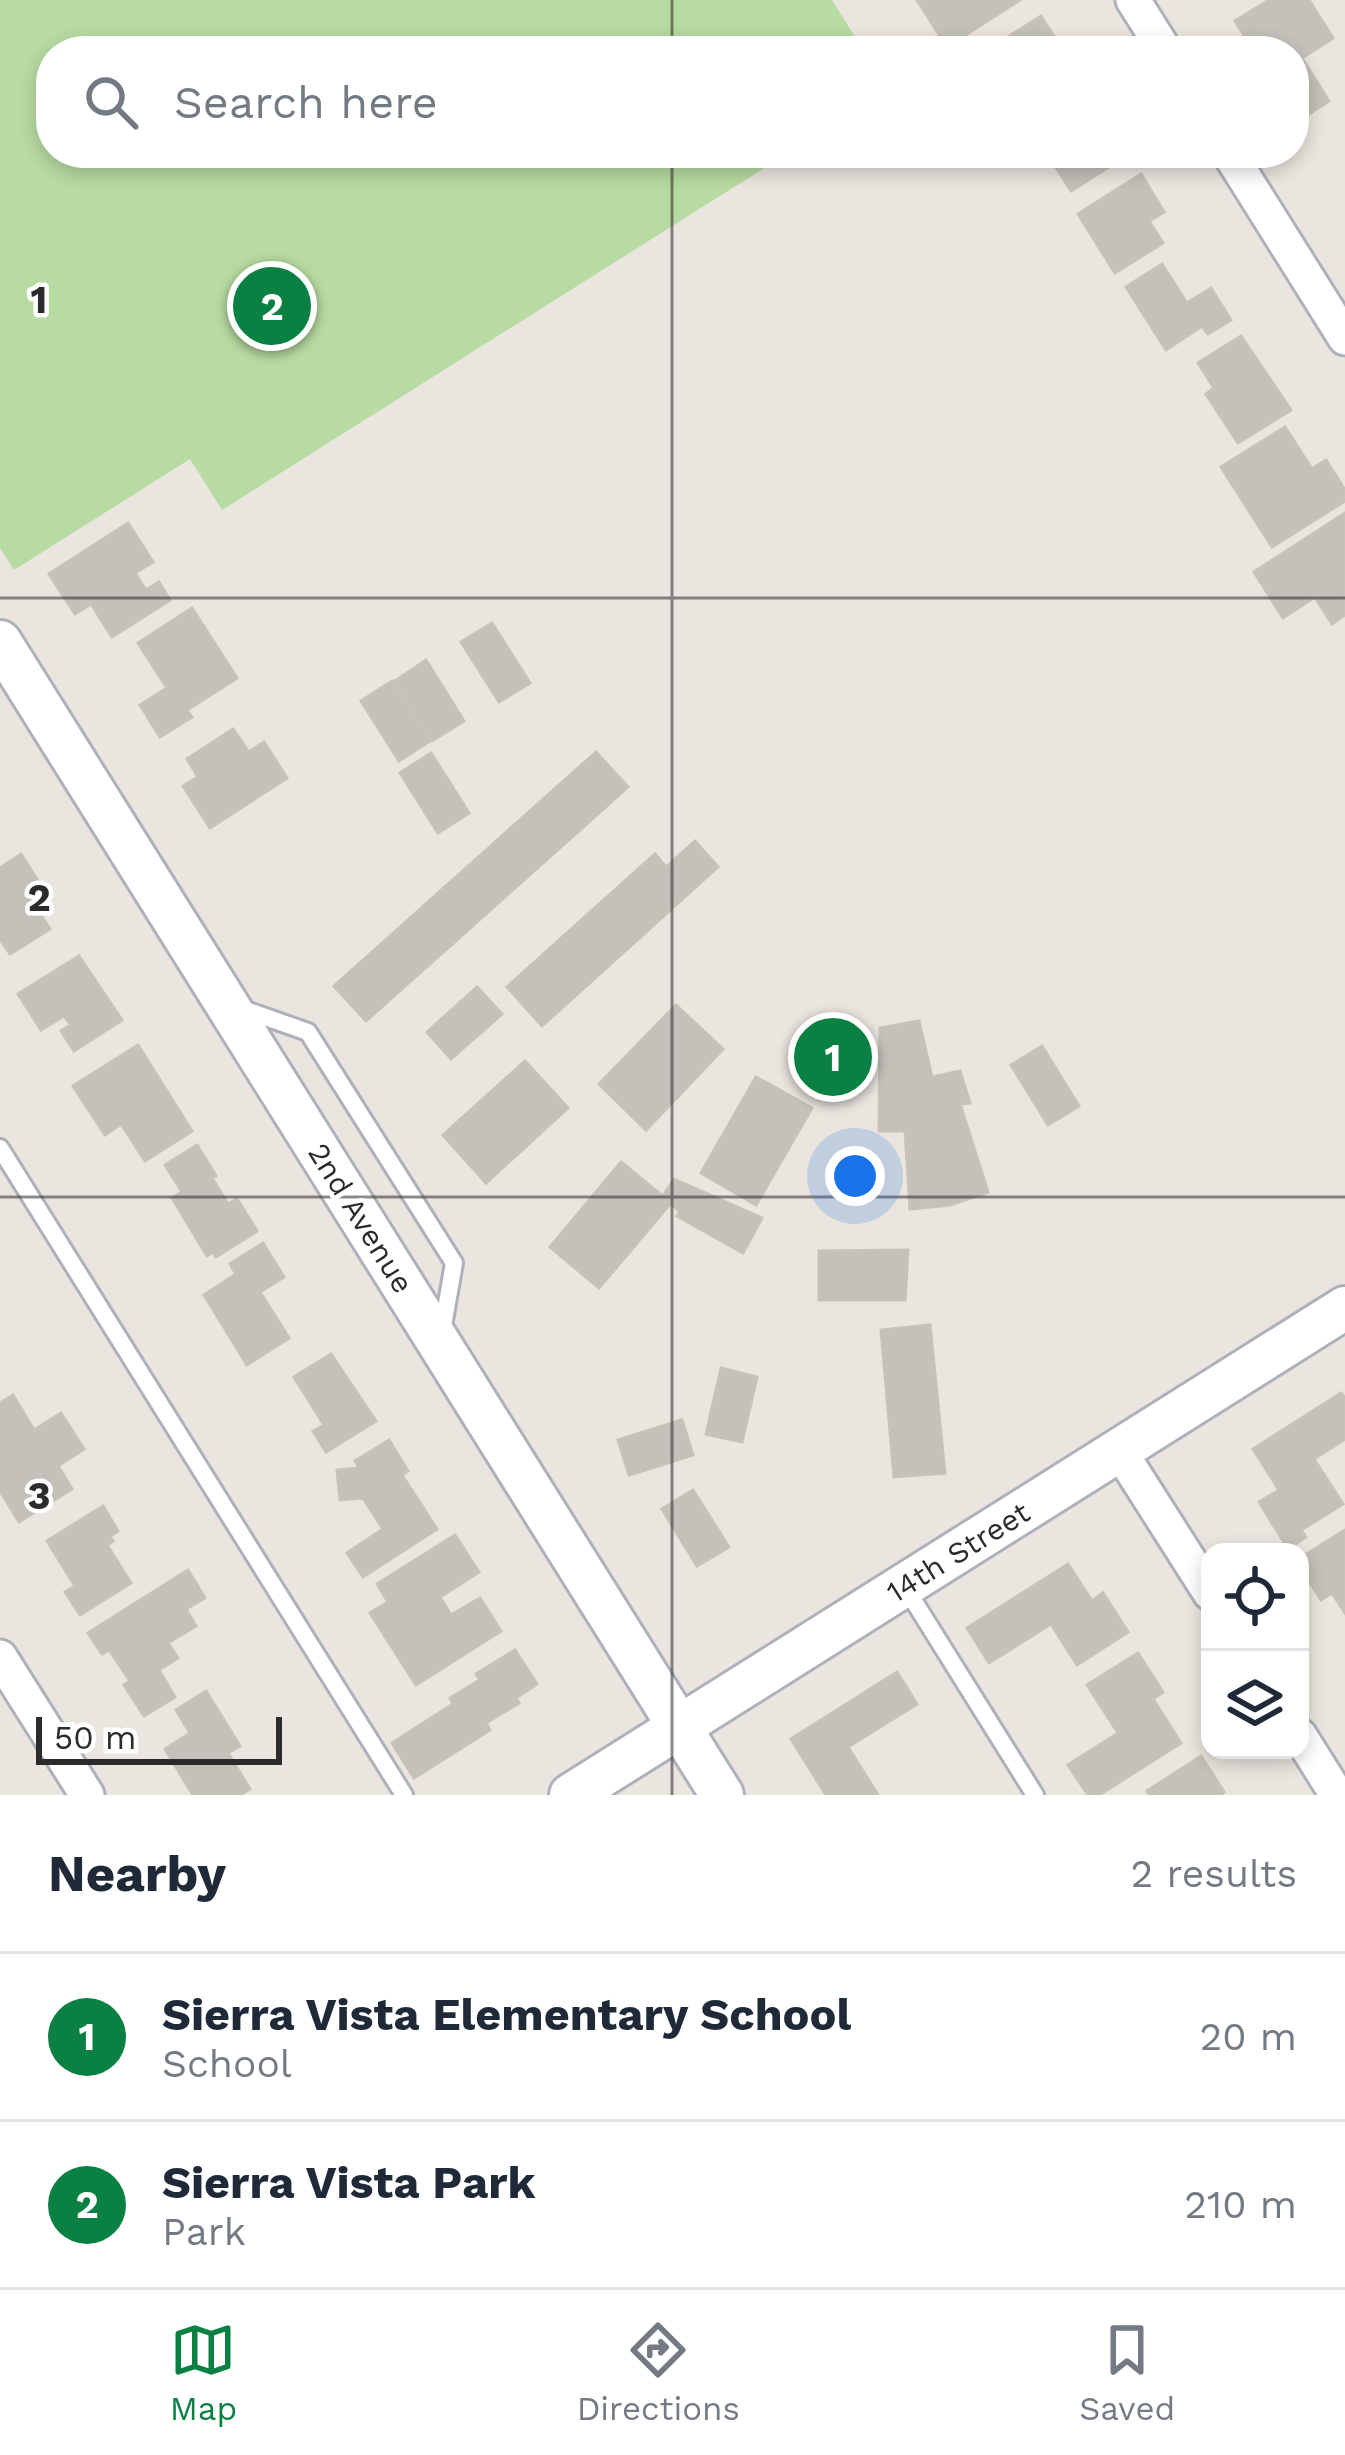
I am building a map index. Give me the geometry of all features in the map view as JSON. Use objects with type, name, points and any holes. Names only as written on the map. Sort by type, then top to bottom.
[{"type":"street","points":[[1133,0],[1156,36]]},
{"type":"street","points":[[1238,168],[1345,338]]},
{"type":"street","name":"2nd Avenue","points":[[0,642],[722,1795]]},
{"type":"street","name":"14th Street","points":[[571,1795],[1345,1308]]},
{"type":"street","points":[[1119,1450],[1201,1579]]},
{"type":"street","points":[[0,1657],[87,1795]]},
{"type":"street","points":[[1309,1750],[1337,1795]]},
{"type":"lane","points":[[0,1148],[404,1795]]},
{"type":"lane","points":[[904,1586],[1035,1795]]},
{"type":"green space","points":[[0,0],[832,0],[855,36],[36,36],[36,168],[764,168],[222,510],[190,459],[14,570],[0,548]]},
{"type":"building","points":[[917,0],[1020,0],[964,36],[940,36]]},
{"type":"building","points":[[1269,0],[1309,0],[1333,38],[1309,53],[1309,36],[1244,36],[1235,21]]},
{"type":"building","points":[[1041,16],[1054,36],[1010,36]]},
{"type":"building","points":[[1309,69],[1329,101],[1309,114]]},
{"type":"building","points":[[1056,168],[1107,168],[1071,191]]},
{"type":"building","points":[[1141,174],[1164,212],[1149,221],[1163,243],[1115,273],[1078,214]]},
{"type":"building","points":[[1162,264],[1187,303],[1211,288],[1231,320],[1208,334],[1202,326],[1166,350],[1126,287]]},
{"type":"building","points":[[1241,336],[1291,410],[1238,443],[1206,394],[1214,388],[1198,363]]},
{"type":"building","points":[[1285,427],[1312,469],[1326,460],[1345,490],[1345,501],[1272,547],[1221,467]]},
{"type":"building","points":[[1345,513],[1345,615],[1332,624],[1315,597],[1283,618],[1254,572]]},
{"type":"building","points":[[128,523],[153,562],[135,573],[146,590],[159,582],[170,600],[112,637],[91,604],[75,614],[49,574]]},
{"type":"building","points":[[192,608],[237,678],[187,710],[192,717],[160,737],[140,705],[167,688],[138,643]]},
{"type":"building","points":[[492,623],[530,683],[499,702],[461,642]]},
{"type":"building","points":[[426,660],[464,721],[432,741],[395,681]]},
{"type":"building","points":[[392,681],[430,741],[399,761],[361,701]]},
{"type":"building","points":[[233,729],[249,752],[264,742],[287,778],[210,828],[183,786],[198,777],[187,759]]},
{"type":"building","points":[[596,752],[628,787],[366,1021],[334,986]]},
{"type":"building","points":[[431,753],[469,813],[438,833],[400,773]]},
{"type":"building","points":[[695,841],[718,867],[542,1026],[507,987],[655,854],[666,867]]},
{"type":"building","points":[[21,854],[47,895],[34,904],[50,929],[10,954],[0,939],[0,868]]},
{"type":"building","points":[[79,956],[122,1020],[74,1051],[61,1031],[71,1025],[64,1016],[41,1030],[18,994]]},
{"type":"building","points":[[477,987],[502,1014],[451,1059],[427,1032]]},
{"type":"building","points":[[676,1005],[723,1049],[646,1130],[599,1084]]},
{"type":"building","points":[[919,1021],[932,1077],[960,1071],[970,1103],[960,1104],[988,1192],[950,1205],[910,1209],[905,1131],[879,1131],[880,1028]]},
{"type":"building","points":[[138,1045],[192,1131],[145,1161],[121,1124],[105,1135],[73,1086]]},
{"type":"building","points":[[1042,1046],[1079,1106],[1048,1125],[1011,1065]]},
{"type":"building","points":[[525,1061],[568,1108],[486,1183],[443,1135]]},
{"type":"building","points":[[756,1077],[812,1108],[756,1205],[701,1173]]},
{"type":"building","points":[[197,1145],[228,1204],[237,1199],[257,1231],[216,1257],[213,1252],[207,1256],[172,1198],[182,1192],[165,1165]]},
{"type":"building","points":[[621,1162],[671,1203],[599,1288],[550,1247]]},
{"type":"building","points":[[674,1179],[762,1218],[743,1253],[677,1216],[680,1212],[663,1196]]},
{"type":"building","points":[[263,1243],[284,1277],[260,1292],[289,1338],[247,1365],[204,1295],[236,1274],[230,1264]]},
{"type":"building","points":[[908,1250],[905,1300],[819,1300],[819,1251]]},
{"type":"building","points":[[930,1325],[945,1473],[894,1477],[881,1330]]},
{"type":"building","points":[[331,1354],[376,1421],[326,1452],[313,1431],[324,1425],[294,1377]]},
{"type":"building","points":[[721,1368],[757,1377],[742,1442],[706,1434]]},
{"type":"building","points":[[1341,1393],[1345,1439],[1314,1459],[1343,1504],[1301,1530],[1306,1537],[1297,1543],[1284,1543],[1259,1502],[1279,1490],[1253,1449]]},
{"type":"building","points":[[13,1395],[34,1430],[61,1413],[84,1449],[58,1466],[72,1489],[19,1522],[0,1491],[0,1403]]},
{"type":"building","points":[[682,1420],[693,1455],[629,1475],[618,1440]]},
{"type":"building","points":[[389,1440],[408,1471],[402,1475],[437,1529],[363,1577],[347,1553],[383,1529],[363,1498],[340,1500],[337,1470],[359,1468],[355,1461]]},
{"type":"building","points":[[693,1490],[729,1547],[697,1566],[662,1509]]},
{"type":"building","points":[[103,1506],[118,1531],[107,1545],[131,1583],[80,1615],[65,1592],[75,1586],[47,1541]]},
{"type":"building","points":[[1345,1530],[1345,1613],[1332,1593],[1321,1600],[1309,1581],[1309,1552]]},
{"type":"building","points":[[455,1535],[479,1572],[440,1597],[451,1615],[480,1598],[501,1631],[416,1685],[370,1613],[388,1602],[377,1584]]},
{"type":"building","points":[[1068,1564],[1092,1601],[1103,1593],[1128,1632],[1077,1665],[1051,1624],[989,1663],[967,1628]]},
{"type":"building","points":[[188,1570],[205,1598],[186,1609],[196,1626],[168,1643],[178,1658],[159,1670],[175,1697],[144,1716],[124,1685],[130,1681],[109,1650],[102,1654],[88,1633]]},
{"type":"building","points":[[515,1650],[537,1684],[516,1698],[519,1703],[486,1723],[490,1730],[414,1778],[392,1743],[453,1704],[450,1698],[480,1680],[476,1674]]},
{"type":"building","points":[[1138,1653],[1163,1692],[1153,1699],[1181,1743],[1099,1795],[1088,1795],[1068,1765],[1118,1733],[1087,1685]]},
{"type":"building","points":[[897,1672],[917,1704],[848,1747],[878,1795],[826,1795],[791,1739]]},
{"type":"building","points":[[206,1691],[240,1746],[228,1753],[250,1789],[240,1795],[193,1795],[165,1749],[190,1733],[176,1710]]},
{"type":"building","points":[[1201,1756],[1224,1792],[1150,1795],[1147,1791]]},
{"type":"place","name":"Sierra Vista Park","points":[[272,306]]},
{"type":"place","name":"Sierra Vista Elementary School","points":[[833,1057]]}]
